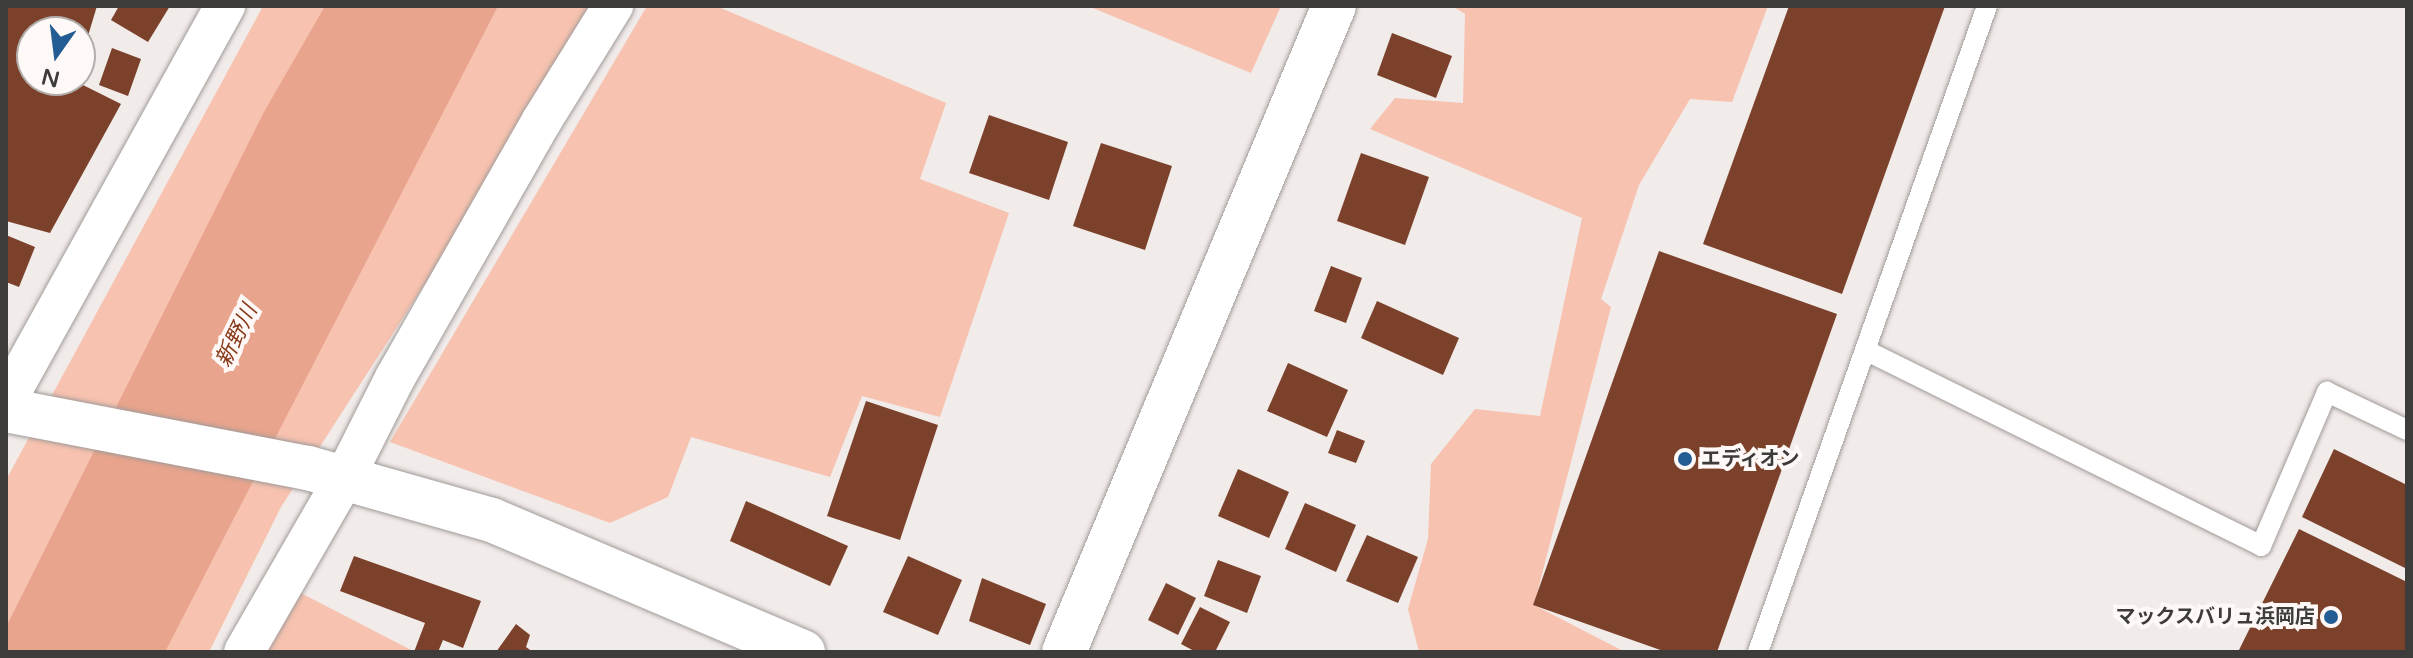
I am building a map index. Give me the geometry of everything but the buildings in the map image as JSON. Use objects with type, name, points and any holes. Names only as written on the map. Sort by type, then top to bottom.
[{"type":"street","points":[[225,6],[15,409],[327,472],[492,520],[803,652]]},
{"type":"street","points":[[244,652],[327,472],[395,378],[541,122],[613,6]]},
{"type":"street","points":[[1064,652],[1334,6]]},
{"type":"lane","points":[[1758,652],[1987,6]]},
{"type":"lane","points":[[1865,350],[2261,546],[2327,392],[2407,430]]},
{"type":"shaded area","points":[[263,6],[604,6],[281,507],[209,652],[6,652],[6,480]]},
{"type":"shaded area","points":[[647,6],[716,6],[946,103],[920,179],[1009,213],[940,417],[862,396],[830,477],[691,437],[668,497],[610,523],[390,442]]},
{"type":"shaded area","points":[[1088,6],[1281,6],[1251,73]]},
{"type":"shaded area","points":[[1452,6],[1768,6],[1732,102],[1690,99],[1639,185],[1601,299],[1611,307],[1534,605],[1625,652],[1419,652],[1408,609],[1428,539],[1431,464],[1475,409],[1540,416],[1582,218],[1370,129],[1395,98],[1463,103],[1465,14]]},
{"type":"shaded area","points":[[293,589],[415,652],[261,652]]},
{"type":"water","name":"新野川","points":[[325,6],[498,6],[165,652],[6,652],[6,627],[264,112]]},
{"type":"place","name":"エディオン","points":[[1685,459]]},
{"type":"place","name":"マックスバリュ浜岡店","points":[[2331,617]]}]
